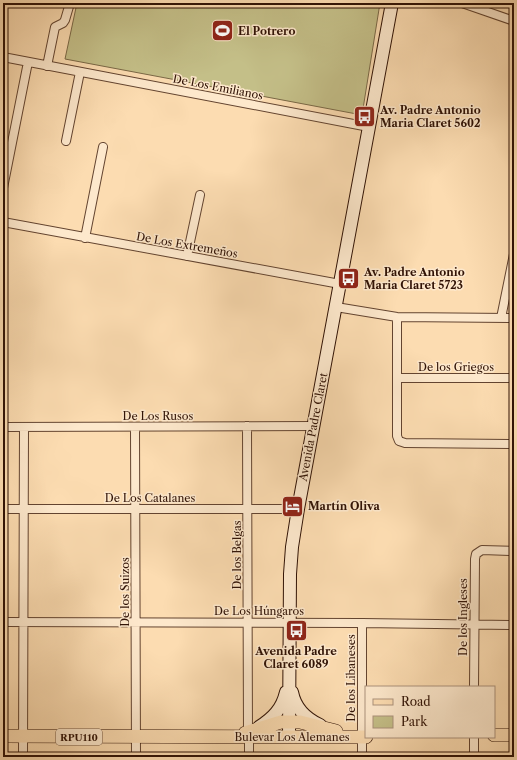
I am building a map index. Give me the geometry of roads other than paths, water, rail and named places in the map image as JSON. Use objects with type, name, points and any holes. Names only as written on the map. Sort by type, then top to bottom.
[{"type":"main road","points":[[369,127],[392,3]]},
{"type":"main road","name":"Avenida Padre Claret","points":[[289,736],[292,553],[298,509],[313,426],[369,127]]},
{"type":"main road","points":[[250,733],[270,720],[280,708],[286,692],[290,672]]},
{"type":"main road","points":[[290,672],[293,697],[298,707],[310,720],[328,729]]},
{"type":"main road","name":"Bulevar Los Alemanes","points":[[250,733],[273,723],[300,722],[364,737]]},
{"type":"main road","name":"Bulevar Los Alemanes","points":[[3,736],[221,736],[250,733],[289,736],[364,737]]},
{"type":"main road","points":[[495,735],[514,735]]},
{"type":"street","points":[[47,66],[55,27],[63,24],[70,3]]},
{"type":"street","points":[[462,3],[514,21]]},
{"type":"street","name":"De Los Emilianos","points":[[3,57],[369,127]]},
{"type":"street","points":[[3,188],[28,62]]},
{"type":"street","points":[[66,141],[80,72]]},
{"type":"street","points":[[85,238],[103,147]]},
{"type":"street","points":[[187,256],[200,196]]},
{"type":"street","name":"De Los Extremeños","points":[[3,222],[340,284]]},
{"type":"street","points":[[502,318],[514,254]]},
{"type":"street","points":[[336,307],[397,317],[514,318]]},
{"type":"street","points":[[397,317],[397,436],[399,441],[406,443],[514,444]]},
{"type":"street","name":"De los Griegos","points":[[397,378],[514,378]]},
{"type":"street","name":"De los Belgas","points":[[247,426],[249,757]]},
{"type":"street","name":"De Los Rusos","points":[[3,427],[313,426]]},
{"type":"street","points":[[23,757],[24,427]]},
{"type":"street","name":"De los Suizos","points":[[135,427],[136,757]]},
{"type":"street","name":"De Los Catalanes","points":[[3,509],[298,509]]},
{"type":"street","name":"De los Ingleses","points":[[474,686],[476,554],[482,550],[514,551]]},
{"type":"street","name":"De Los Húngaros","points":[[3,622],[290,622],[514,625]]},
{"type":"street","name":"De los Libaneses","points":[[362,623],[364,737],[362,757]]},
{"type":"street","points":[[474,738],[474,757]]},
{"type":"place","name":"El Potrero","points":[[223,31]]},
{"type":"place","name":"Av. Padre Antonio Maria Claret 5602","points":[[365,116]]},
{"type":"place","name":"Av. Padre Antonio Maria Claret 5723","points":[[349,278]]},
{"type":"place","name":"Martín Oliva","points":[[292,506]]},
{"type":"place","name":"Avenida Padre Claret 6089","points":[[296,631]]}]
